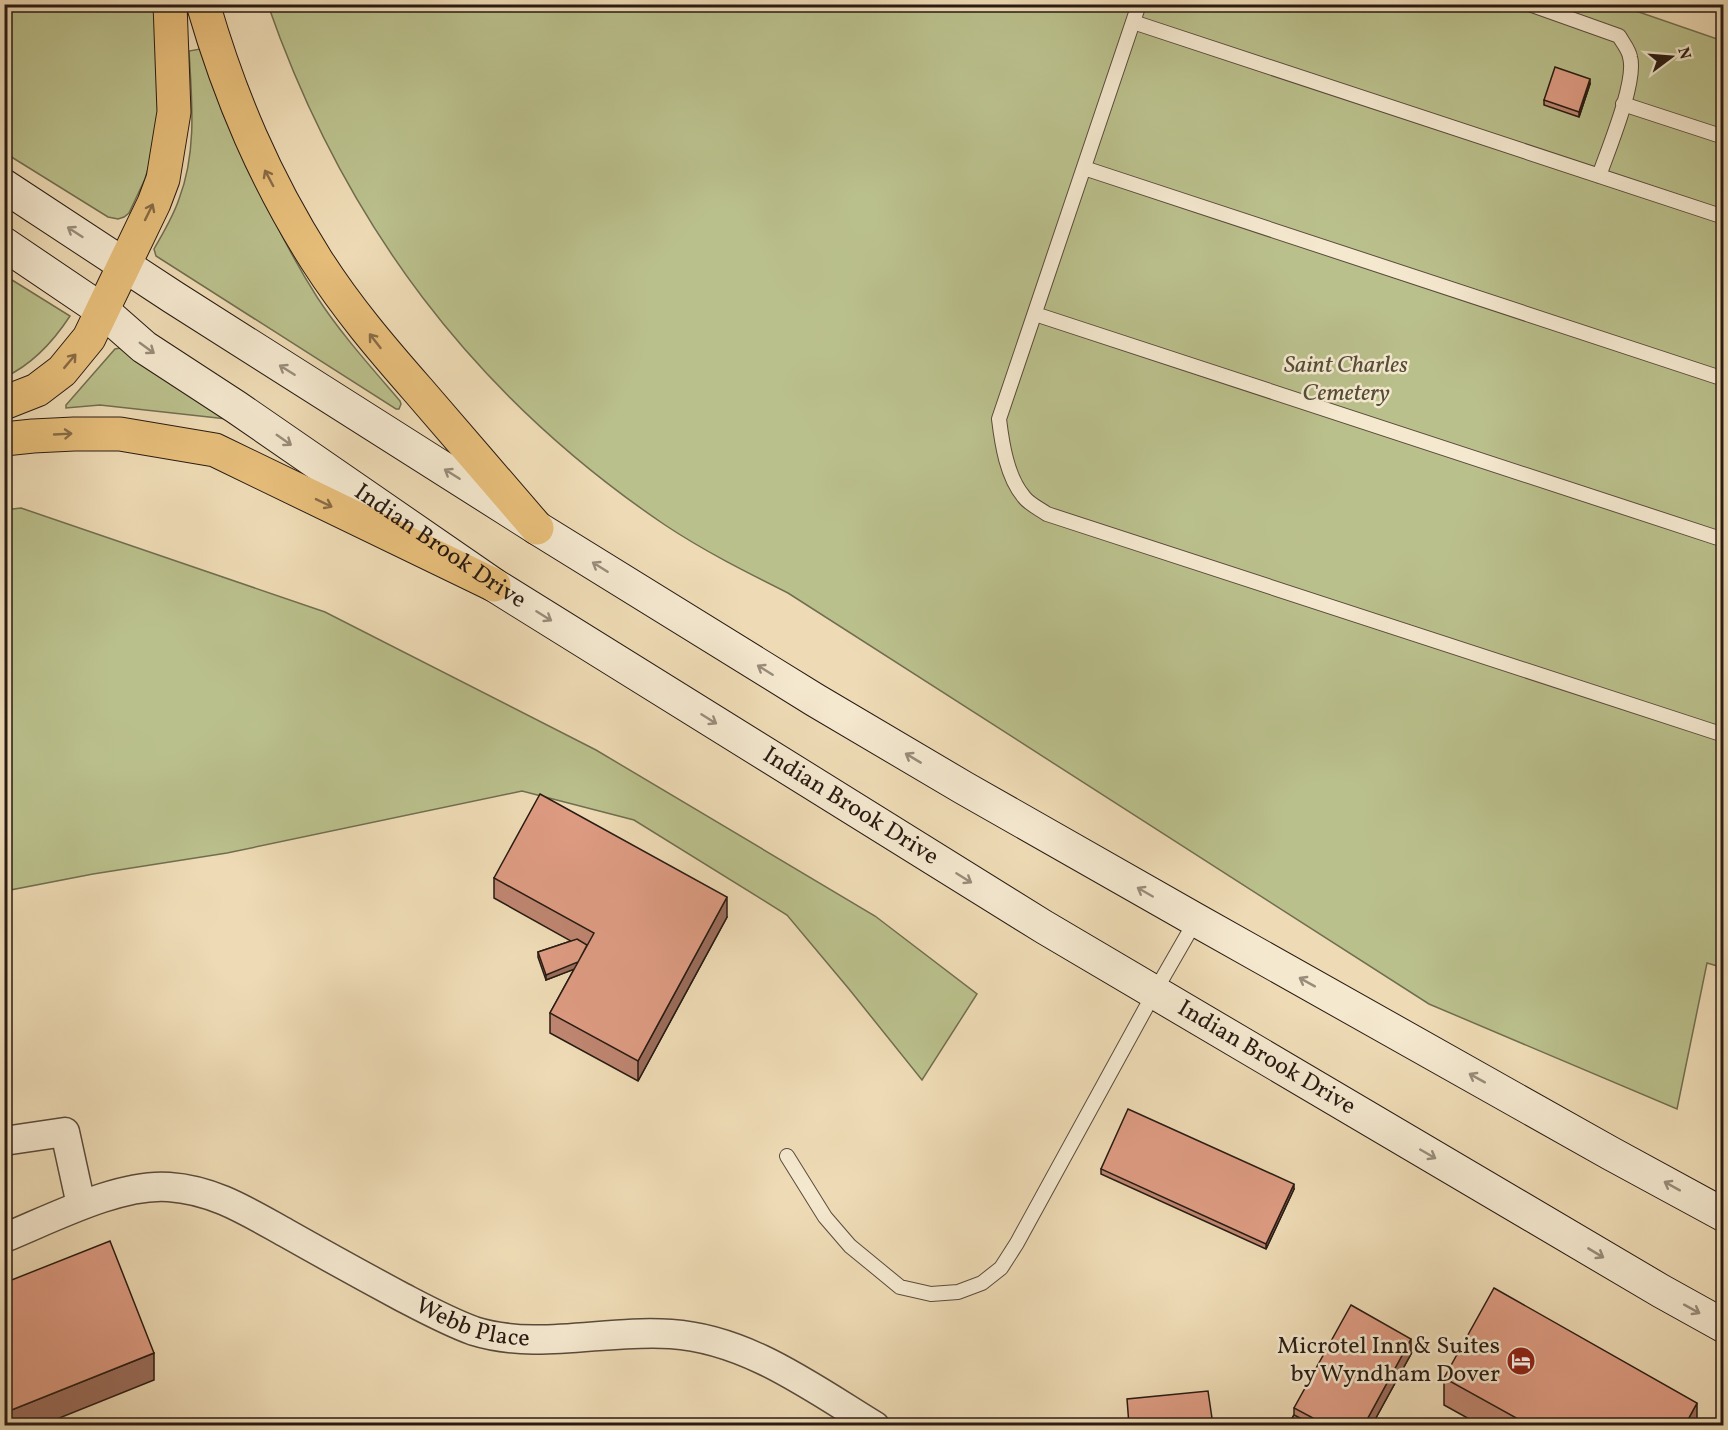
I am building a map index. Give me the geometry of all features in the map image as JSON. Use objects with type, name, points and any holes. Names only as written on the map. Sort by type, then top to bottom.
[{"type":"highway","points":[[4,403],[37,390],[62,371],[89,338],[154,203],[163,178],[174,112],[170,4]]},
{"type":"highway","points":[[203,4],[218,56],[243,122],[288,214],[318,263],[386,354],[537,528]]},
{"type":"highway","points":[[4,440],[64,434],[120,434],[215,450],[494,585]]},
{"type":"main road","points":[[4,186],[173,297],[537,528],[815,700],[1196,920],[1724,1215]]},
{"type":"main road","name":"Indian Brook Drive","points":[[4,244],[103,311],[144,347],[236,407],[494,585],[1044,927],[1724,1326]]},
{"type":"street","points":[[4,1141],[64,1131],[81,1205]]},
{"type":"street","name":"Webb Place","points":[[4,1238],[81,1205],[132,1189],[167,1186],[199,1190],[240,1207],[382,1286],[443,1318],[475,1331],[504,1338],[536,1340],[632,1333],[671,1334],[709,1339],[745,1352],[783,1370],[874,1425]]},
{"type":"lane","points":[[1138,4],[999,419],[1001,443],[1010,473],[1024,498],[1047,514],[1724,735]]},
{"type":"lane","points":[[1529,4],[1619,36],[1630,56],[1632,73],[1599,176]]},
{"type":"lane","points":[[1133,22],[1724,217]]},
{"type":"lane","points":[[1623,104],[1724,137]]},
{"type":"lane","points":[[1084,168],[1724,379]]},
{"type":"lane","points":[[1035,314],[1724,540]]},
{"type":"lane","points":[[787,1156],[825,1216],[850,1246],[900,1287],[931,1294],[958,1292],[982,1283],[1001,1268],[1017,1243],[1196,920]]},
{"type":"green space","name":"Saint Charles Cemetery","points":[[1630,4],[1630,9],[1723,41],[1724,968],[1707,963],[1677,1109],[1429,1004],[788,593],[680,535],[596,474],[533,420],[475,361],[423,298],[376,231],[335,160],[299,85],[268,5]]},
{"type":"green space","points":[[4,5],[158,5],[158,135],[145,179],[129,213],[124,217],[118,219],[108,217],[5,153]]},
{"type":"green space","points":[[200,49],[253,176],[299,268],[336,324],[400,401],[399,409],[156,256],[154,249],[177,206],[189,163],[192,126],[189,51]]},
{"type":"green space","points":[[4,275],[70,316],[42,351],[25,366],[5,377]]},
{"type":"green space","points":[[120,348],[227,419],[100,405],[66,408],[66,405],[115,349]]},
{"type":"green space","points":[[21,508],[325,612],[596,750],[875,916],[977,994],[922,1080],[787,915],[634,820],[522,791],[227,853],[93,874],[5,891],[4,510]]},
{"type":"building","points":[[1555,67],[1590,79],[1579,112],[1544,100]]},
{"type":"building","points":[[540,794],[727,897],[638,1061],[550,1013],[594,933],[494,878]]},
{"type":"building","points":[[577,939],[587,945],[578,962],[546,975],[538,952]]},
{"type":"building","points":[[1128,1109],[1294,1184],[1266,1244],[1101,1169]]},
{"type":"building","points":[[110,1241],[154,1353],[4,1413],[4,1283]]},
{"type":"building","name":"Microtel Inn & Suites by Wyndham Dover","points":[[1494,1288],[1697,1403],[1685,1425],[1529,1425],[1444,1378]]},
{"type":"building","points":[[1351,1305],[1411,1339],[1364,1425],[1326,1425],[1294,1408]]},
{"type":"building","points":[[1208,1391],[1213,1425],[1129,1425],[1127,1399]]},
{"type":"building","points":[[1294,1415],[1314,1425],[1288,1425]]},
{"type":"place","name":"Microtel Inn & Suites by Wyndham Dover","points":[[1521,1361]]}]
